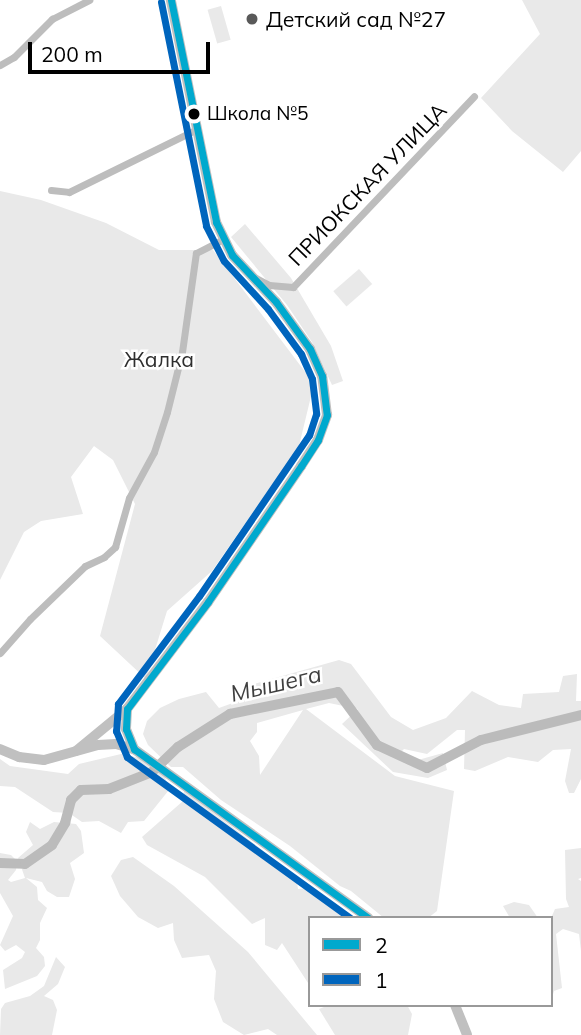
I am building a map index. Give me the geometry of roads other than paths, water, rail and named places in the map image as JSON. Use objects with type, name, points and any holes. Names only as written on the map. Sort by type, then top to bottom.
[{"type":"street","points":[[0,65],[14,57],[52,19],[89,0]]},
{"type":"street","points":[[76,751],[127,709],[208,602],[302,466],[318,440],[327,415],[322,376],[310,349],[276,302],[244,270],[223,239],[211,204],[171,0]]},
{"type":"street","name":"ПРИОКСКАЯ УЛИЦА","points":[[244,270],[269,285],[293,287],[474,96]]},
{"type":"street","points":[[51,190],[69,192],[197,128]]},
{"type":"street","points":[[0,653],[85,566],[115,547],[129,498],[154,452],[167,412],[182,352],[196,253],[223,239]]},
{"type":"street","points":[[127,709],[126,729],[134,749]]},
{"type":"street","points":[[0,749],[36,760],[50,760],[107,744],[134,749],[365,916]]},
{"type":"street","points":[[456,1007],[467,1035]]},
{"type":"waterway","name":"Мышега","points":[[0,863],[25,864],[52,845],[65,823],[71,800],[81,790],[109,789],[152,772],[178,747],[230,714],[338,692],[377,745],[427,768],[481,740],[581,715]]},
{"type":"place","name":"Детский сад №27","points":[[252,19]]},
{"type":"place","name":"Школа №5","points":[[194,114]]},
{"type":"park label","name":"Жалка","points":[[159,359]]}]
